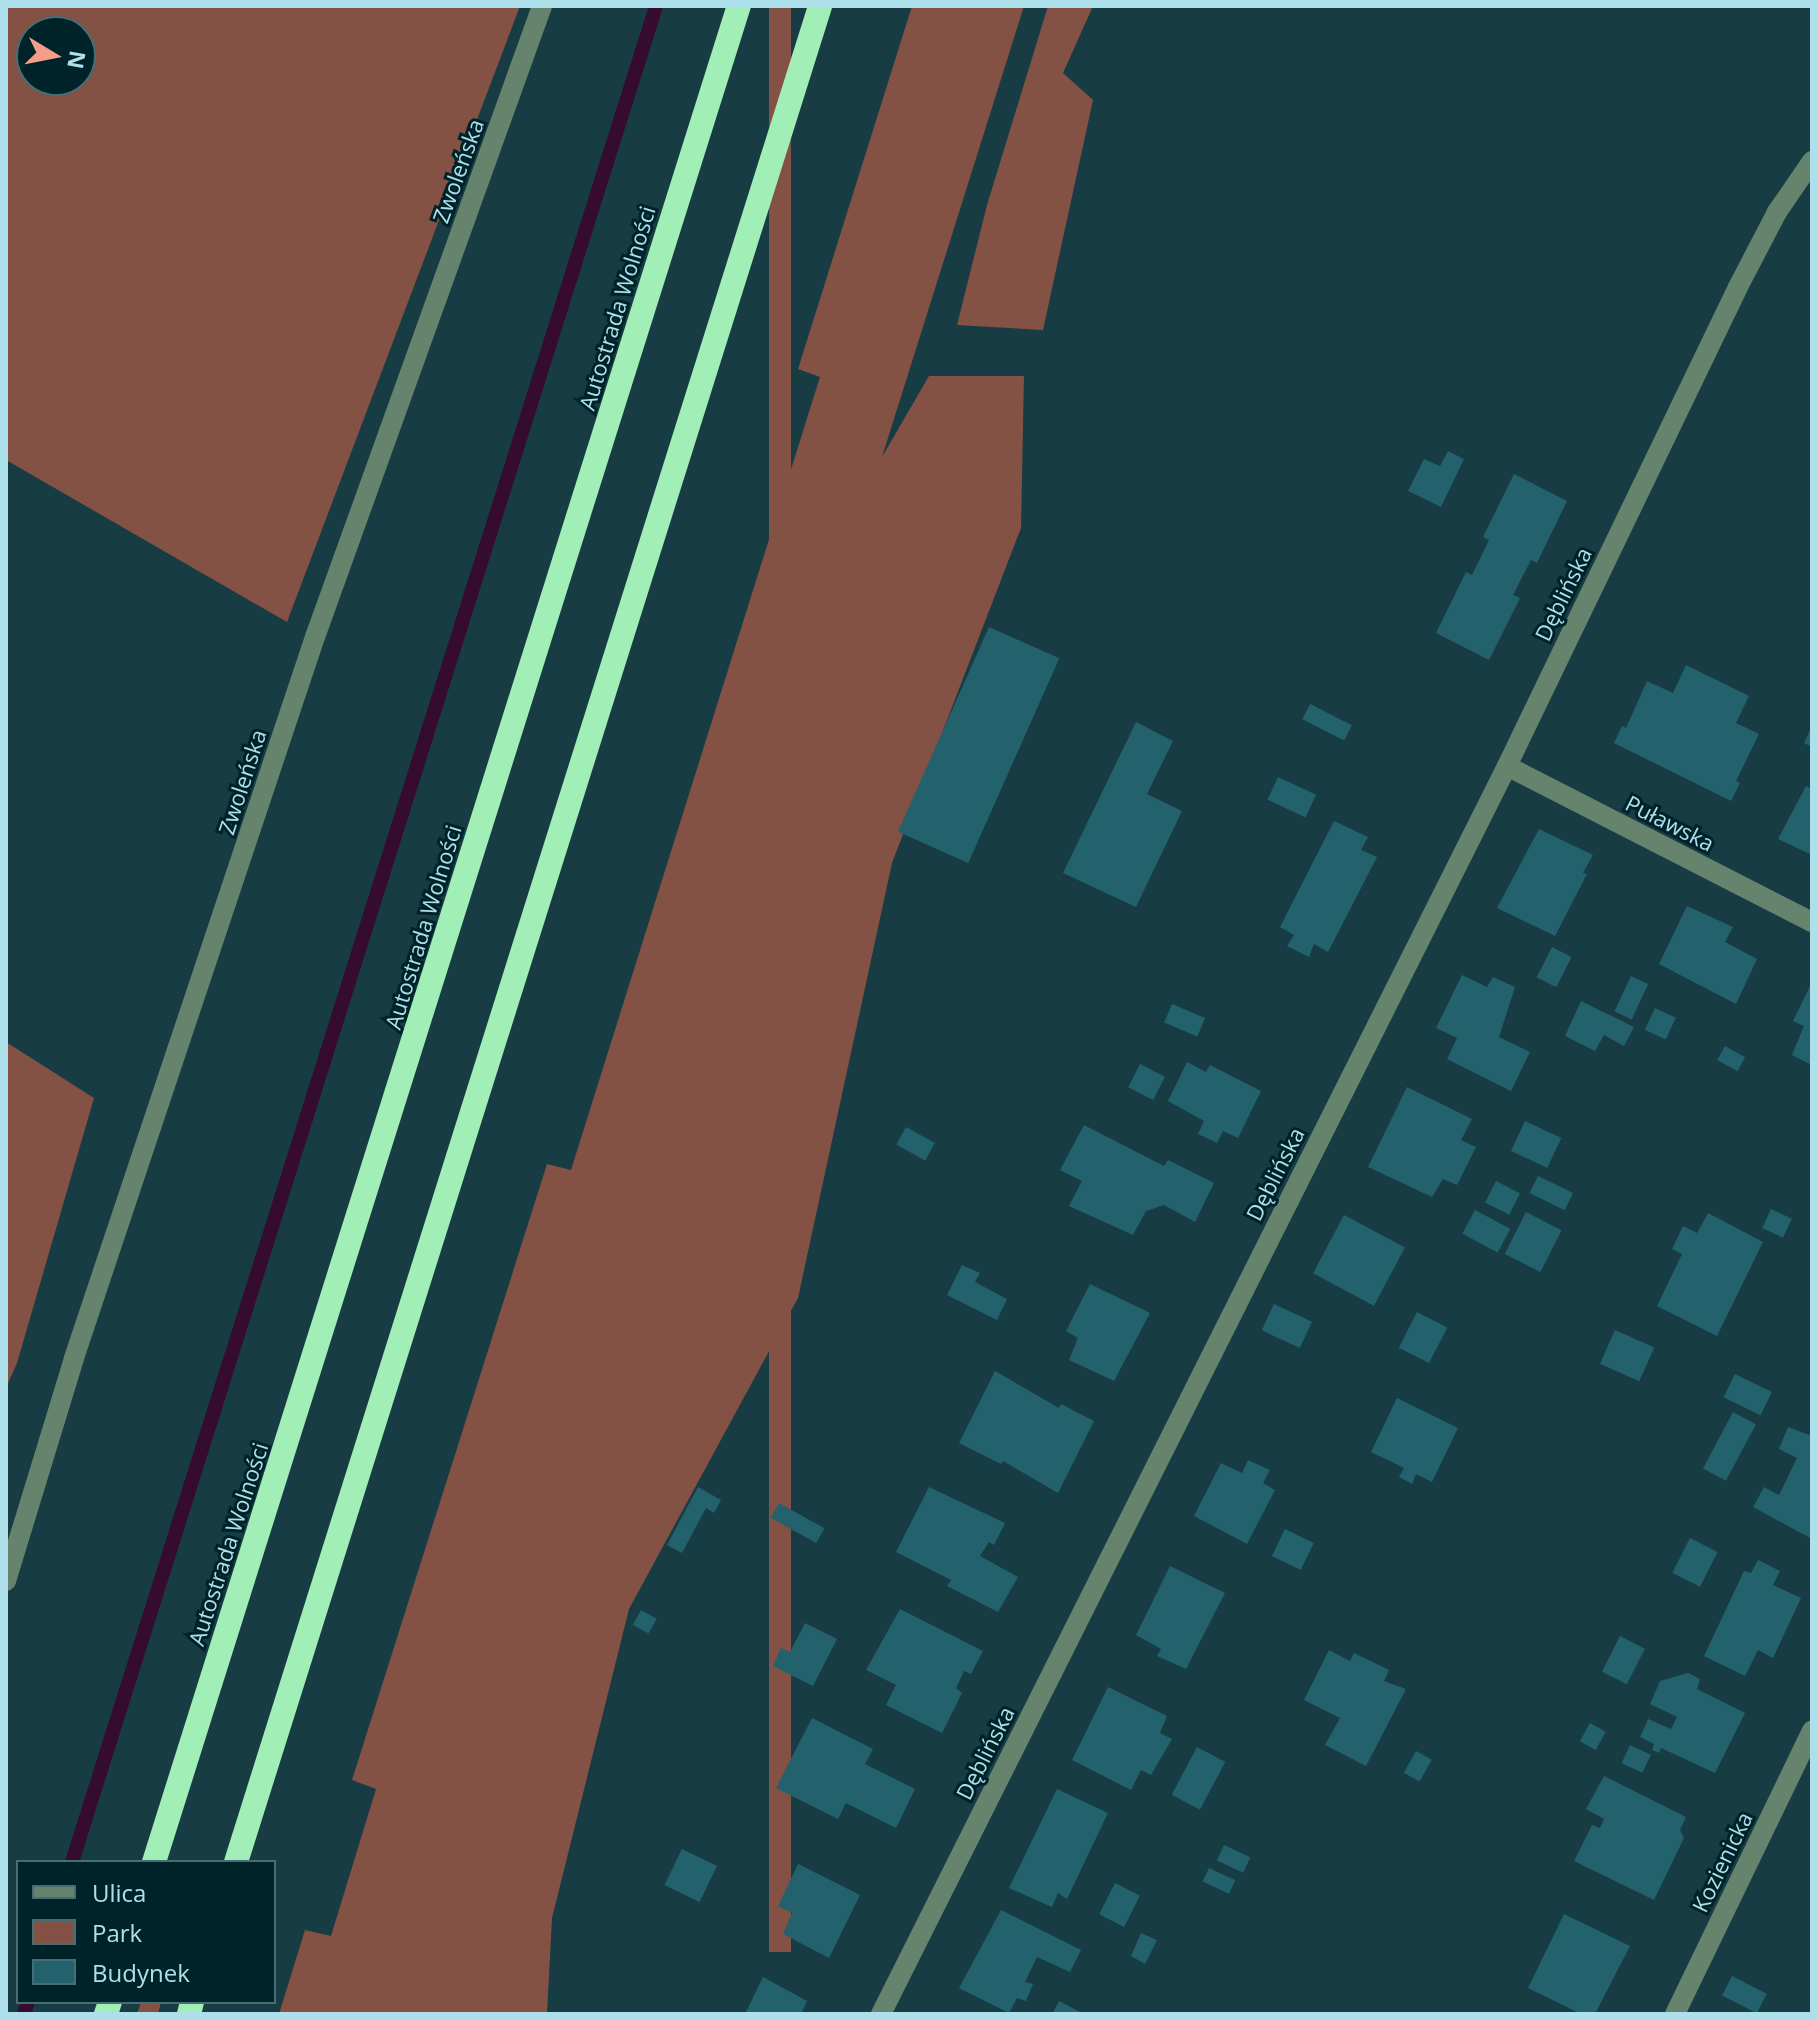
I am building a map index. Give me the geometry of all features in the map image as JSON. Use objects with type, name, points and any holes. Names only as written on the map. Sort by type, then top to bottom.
[{"type":"highway","name":"Autostrada Wolności","points":[[155,1860],[739,6]]},
{"type":"highway","points":[[237,1860],[820,6]]},
{"type":"street","name":"Zwoleńska","points":[[6,1581],[74,1358],[315,637],[542,6]]},
{"type":"street","name":"Dęblińska","points":[[881,2014],[1507,766],[1777,212],[1812,161]]},
{"type":"street","name":"Puławska","points":[[1507,766],[1812,922]]},
{"type":"street","name":"Kozienicka","points":[[1675,2014],[1811,1734]]},
{"type":"green space","points":[[6,6],[520,6],[287,622],[6,460]]},
{"type":"green space","points":[[769,6],[791,6],[791,1952],[769,1952]]},
{"type":"green space","points":[[912,6],[1024,6],[882,457],[929,376],[1024,376],[1021,528],[892,863],[798,1298],[629,1609],[552,1918],[547,2014],[279,2014],[305,1930],[331,1936],[376,1789],[352,1780],[547,1164],[571,1170],[820,377],[798,369]]},
{"type":"green space","points":[[1048,6],[1093,6],[1063,73],[1093,100],[1043,330],[957,325],[987,205]]},
{"type":"green space","points":[[6,1042],[94,1098],[17,1363],[6,1388]]},
{"type":"green space","points":[[140,2004],[160,2004],[158,2014],[137,2014]]},
{"type":"building","points":[[1448,451],[1464,459],[1441,507],[1408,491],[1424,459],[1440,466]]},
{"type":"building","points":[[1514,474],[1567,501],[1537,563],[1531,560],[1513,595],[1520,598],[1489,660],[1436,633],[1466,572],[1472,575],[1489,540],[1483,537]]},
{"type":"building","points":[[989,627],[1059,658],[968,863],[898,832]]},
{"type":"building","points":[[1686,665],[1749,696],[1736,723],[1759,734],[1736,781],[1740,783],[1731,801],[1614,743],[1622,726],[1626,728],[1647,681],[1673,693]]},
{"type":"building","points":[[1310,704],[1352,725],[1344,740],[1302,719]]},
{"type":"building","points":[[1136,722],[1173,741],[1147,794],[1182,811],[1136,907],[1063,873]]},
{"type":"building","points":[[1812,726],[1812,747],[1804,743]]},
{"type":"building","points":[[1278,777],[1316,795],[1305,817],[1267,800]]},
{"type":"building","points":[[1806,786],[1812,789],[1812,855],[1778,839]]},
{"type":"building","points":[[1334,821],[1368,837],[1361,850],[1377,857],[1328,952],[1314,944],[1309,957],[1287,946],[1294,935],[1280,927]]},
{"type":"building","points":[[1539,829],[1593,855],[1583,873],[1587,874],[1555,936],[1497,908]]},
{"type":"building","points":[[1687,906],[1733,927],[1725,942],[1757,959],[1736,1004],[1659,964]]},
{"type":"building","points":[[1552,947],[1572,957],[1556,987],[1537,977]]},
{"type":"building","points":[[1462,975],[1487,987],[1493,977],[1515,987],[1499,1037],[1530,1052],[1511,1091],[1447,1059],[1457,1038],[1436,1028]]},
{"type":"building","points":[[1631,976],[1648,984],[1632,1019],[1615,1011]]},
{"type":"building","points":[[1812,982],[1812,1065],[1792,1055],[1804,1026],[1793,1021]]},
{"type":"building","points":[[1581,1001],[1634,1027],[1624,1046],[1604,1035],[1595,1051],[1565,1036]]},
{"type":"building","points":[[1172,1004],[1205,1018],[1197,1036],[1164,1022]]},
{"type":"building","points":[[1655,1008],[1676,1018],[1666,1039],[1645,1030]]},
{"type":"building","points":[[1725,1046],[1745,1057],[1737,1071],[1717,1060]]},
{"type":"building","points":[[1187,1062],[1206,1072],[1210,1065],[1261,1091],[1238,1138],[1223,1131],[1217,1143],[1198,1134],[1204,1121],[1168,1101]]},
{"type":"building","points":[[1140,1064],[1165,1077],[1153,1100],[1128,1087]]},
{"type":"building","points":[[1407,1087],[1472,1119],[1461,1140],[1476,1147],[1457,1185],[1443,1179],[1432,1197],[1368,1167]]},
{"type":"building","points":[[1525,1121],[1561,1138],[1547,1168],[1511,1151]]},
{"type":"building","points":[[1084,1125],[1164,1166],[1168,1160],[1214,1183],[1195,1222],[1164,1205],[1146,1211],[1133,1235],[1069,1206],[1082,1181],[1060,1170]]},
{"type":"building","points":[[906,1127],[935,1143],[925,1160],[896,1144]]},
{"type":"building","points":[[1538,1176],[1573,1193],[1565,1210],[1530,1193]]},
{"type":"building","points":[[1496,1181],[1520,1193],[1509,1215],[1485,1202]]},
{"type":"building","points":[[1771,1209],[1792,1219],[1783,1238],[1762,1228]]},
{"type":"building","points":[[1475,1210],[1510,1229],[1498,1253],[1462,1234]]},
{"type":"building","points":[[1526,1212],[1562,1230],[1540,1272],[1505,1254]]},
{"type":"building","points":[[1708,1213],[1763,1242],[1717,1336],[1657,1306],[1682,1254],[1672,1249],[1683,1226],[1697,1233]]},
{"type":"building","points":[[1344,1215],[1405,1247],[1374,1306],[1313,1273]]},
{"type":"building","points":[[962,1265],[980,1273],[975,1282],[1007,1299],[997,1320],[947,1295]]},
{"type":"building","points":[[1090,1284],[1150,1313],[1114,1381],[1069,1360],[1078,1338],[1066,1331]]},
{"type":"building","points":[[1274,1304],[1312,1322],[1300,1348],[1262,1330]]},
{"type":"building","points":[[1417,1312],[1447,1327],[1429,1363],[1399,1348]]},
{"type":"building","points":[[1615,1330],[1654,1347],[1639,1381],[1600,1364]]},
{"type":"building","points":[[995,1371],[1059,1408],[1061,1404],[1094,1421],[1058,1493],[1003,1461],[1001,1464],[959,1443]]},
{"type":"building","points":[[1735,1374],[1772,1392],[1760,1415],[1724,1397]]},
{"type":"building","points":[[1397,1398],[1458,1428],[1432,1482],[1416,1474],[1412,1484],[1399,1477],[1404,1468],[1371,1452]]},
{"type":"building","points":[[1733,1412],[1756,1424],[1726,1481],[1703,1469]]},
{"type":"building","points":[[1788,1427],[1812,1436],[1812,1539],[1753,1507],[1764,1487],[1779,1495],[1797,1458],[1779,1449]]},
{"type":"building","points":[[1248,1460],[1270,1470],[1263,1483],[1275,1490],[1247,1544],[1194,1516],[1221,1463],[1242,1473]]},
{"type":"building","points":[[698,1487],[721,1500],[714,1513],[706,1508],[682,1553],[667,1545]]},
{"type":"building","points":[[929,1487],[1005,1523],[994,1545],[989,1542],[980,1556],[1018,1577],[998,1612],[947,1586],[951,1580],[896,1552]]},
{"type":"building","points":[[779,1503],[824,1528],[816,1543],[771,1518]]},
{"type":"building","points":[[1285,1529],[1314,1543],[1301,1570],[1272,1556]]},
{"type":"building","points":[[1690,1538],[1718,1552],[1700,1587],[1672,1573]]},
{"type":"building","points":[[1758,1560],[1780,1571],[1773,1585],[1801,1598],[1773,1658],[1758,1650],[1745,1676],[1704,1656],[1744,1571],[1751,1573]]},
{"type":"building","points":[[1170,1566],[1225,1593],[1186,1669],[1157,1656],[1161,1649],[1136,1635]]},
{"type":"building","points":[[900,1609],[983,1651],[971,1674],[964,1671],[956,1688],[962,1693],[942,1733],[886,1705],[896,1685],[866,1670]]},
{"type":"building","points":[[641,1610],[657,1619],[649,1634],[633,1625]]},
{"type":"building","points":[[805,1623],[837,1639],[813,1686],[773,1666],[781,1648],[790,1652]]},
{"type":"building","points":[[1620,1636],[1645,1649],[1627,1684],[1602,1672]]},
{"type":"building","points":[[1329,1650],[1350,1661],[1354,1653],[1389,1670],[1384,1681],[1406,1689],[1366,1766],[1325,1745],[1340,1718],[1304,1700]]},
{"type":"building","points":[[1688,1673],[1700,1679],[1697,1689],[1745,1713],[1715,1773],[1661,1748],[1659,1753],[1652,1750],[1654,1744],[1640,1737],[1648,1719],[1671,1729],[1677,1717],[1650,1704],[1660,1681]]},
{"type":"building","points":[[1108,1687],[1167,1716],[1160,1733],[1172,1739],[1151,1775],[1141,1770],[1131,1790],[1072,1760]]},
{"type":"building","points":[[812,1718],[873,1749],[865,1764],[915,1789],[896,1828],[846,1803],[838,1819],[776,1788]]},
{"type":"building","points":[[1590,1723],[1606,1732],[1596,1750],[1580,1741]]},
{"type":"building","points":[[1630,1745],[1651,1755],[1642,1773],[1622,1763]]},
{"type":"building","points":[[1197,1747],[1225,1762],[1200,1810],[1172,1795]]},
{"type":"building","points":[[1416,1751],[1432,1760],[1420,1782],[1404,1773]]},
{"type":"building","points":[[1604,1776],[1686,1817],[1680,1830],[1684,1838],[1654,1900],[1574,1861],[1592,1825],[1600,1828],[1604,1819],[1586,1809]]},
{"type":"building","points":[[1057,1789],[1108,1813],[1067,1899],[1058,1893],[1052,1907],[1009,1888]]},
{"type":"building","points":[[1224,1845],[1250,1857],[1243,1873],[1217,1860]]},
{"type":"building","points":[[682,1849],[717,1866],[700,1902],[664,1885]]},
{"type":"building","points":[[798,1864],[860,1895],[829,1958],[783,1934],[792,1913],[778,1906]]},
{"type":"building","points":[[1209,1868],[1235,1880],[1229,1894],[1203,1882]]},
{"type":"building","points":[[1115,1883],[1140,1896],[1124,1927],[1099,1914]]},
{"type":"building","points":[[1001,1910],[1081,1950],[1070,1972],[1037,1957],[1025,1982],[1033,1984],[1026,2001],[1017,1998],[1009,2013],[959,1988]]},
{"type":"building","points":[[1564,1914],[1630,1946],[1595,2014],[1581,2014],[1528,1988]]},
{"type":"building","points":[[1141,1933],[1157,1940],[1145,1964],[1131,1956]]},
{"type":"building","points":[[1732,1976],[1767,1994],[1757,2013],[1722,1996]]},
{"type":"building","points":[[763,1977],[807,2001],[801,2014],[745,2014]]},
{"type":"building","points":[[1059,2001],[1084,2014],[1052,2014]]},
{"type":"waterway","points":[[73,1860],[656,6]]},
{"type":"waterway","points":[[24,2014],[27,2004]]}]
